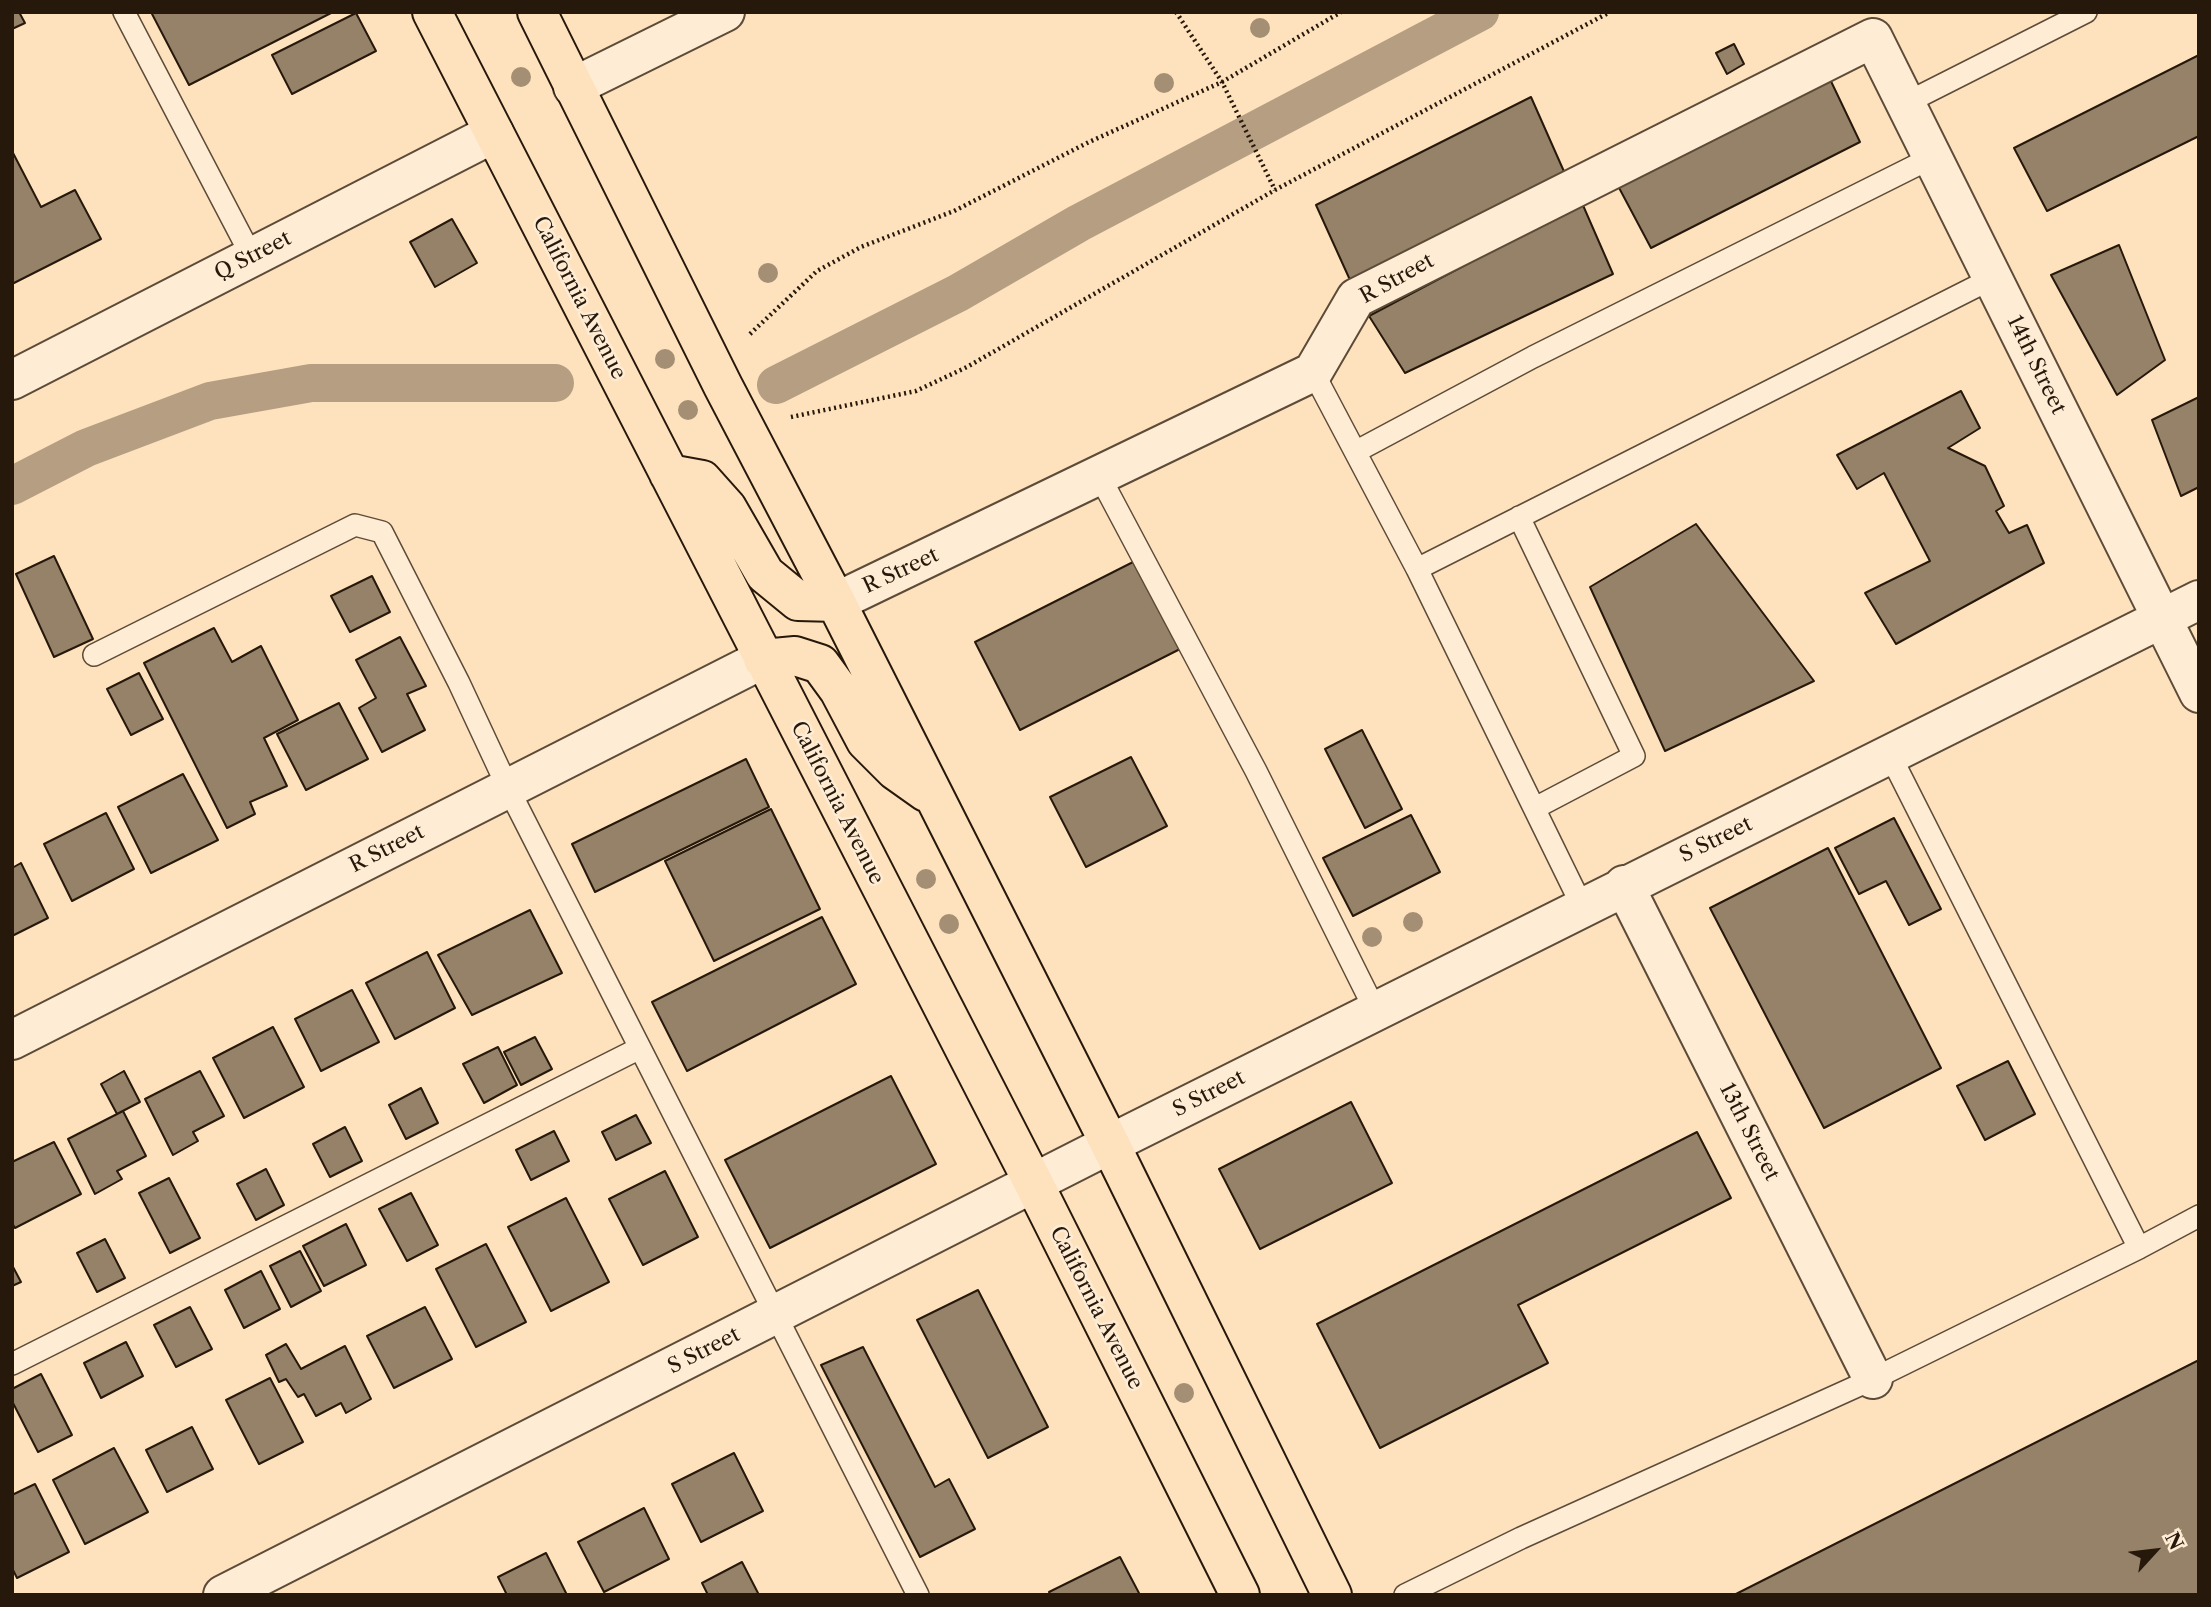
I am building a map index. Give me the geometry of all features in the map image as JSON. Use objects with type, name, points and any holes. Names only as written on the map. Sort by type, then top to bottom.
[{"type":"main road","name":"California Avenue","points":[[432,12],[1034,1184],[1240,1595]]},
{"type":"main road","points":[[537,12],[723,386],[836,602],[1110,1144],[1332,1595]]},
{"type":"main road","points":[[669,474],[702,480],[727,508],[765,574],[798,601],[836,602]]},
{"type":"main road","points":[[762,659],[795,656],[820,664],[839,690],[866,741],[895,770],[933,797]]},
{"type":"street","points":[[573,87],[725,12]]},
{"type":"street","name":"14th Street","points":[[1873,38],[2199,693]]},
{"type":"street","name":"R Street","points":[[836,602],[1313,372],[1356,298],[1873,38]]},
{"type":"street","name":"Q Street","points":[[12,380],[494,133]]},
{"type":"street","name":"S Street","points":[[223,1595],[1582,906],[2199,600]]},
{"type":"street","name":"R Street","points":[[12,1040],[762,659]]},
{"type":"street","name":"13th Street","points":[[1624,885],[1873,1379]]},
{"type":"lane","points":[[124,12],[252,257]]},
{"type":"lane","points":[[1906,103],[2086,12]]},
{"type":"lane","points":[[1357,451],[1533,358],[1933,157]]},
{"type":"lane","points":[[1417,569],[1993,278]]},
{"type":"lane","points":[[1313,372],[1417,569],[1582,906]]},
{"type":"lane","points":[[1100,477],[1256,771],[1376,1010]]},
{"type":"lane","points":[[1519,517],[1634,756],[1535,808]]},
{"type":"lane","points":[[94,655],[355,525],[382,532],[459,683],[508,788],[918,1595]]},
{"type":"lane","points":[[1890,755],[2139,1248]]},
{"type":"lane","points":[[12,1364],[640,1048]]},
{"type":"lane","points":[[1405,1595],[1521,1538],[1873,1379],[2199,1216]]},
{"type":"path","points":[[1176,12],[1222,82],[1275,190]]},
{"type":"path","points":[[750,334],[817,271],[861,247],[954,211],[1089,142],[1222,82],[1341,12]]},
{"type":"path","points":[[791,417],[916,391],[967,367],[1275,190],[1610,12]]},
{"type":"building","points":[[12,12],[19,12],[25,23],[12,29]]},
{"type":"building","points":[[151,12],[333,12],[189,85]]},
{"type":"building","points":[[356,13],[376,51],[292,94],[272,55]]},
{"type":"building","points":[[1734,44],[1744,64],[1727,74],[1716,53]]},
{"type":"building","points":[[2199,55],[2199,136],[2047,211],[2014,148]]},
{"type":"building","points":[[1828,75],[1860,142],[1651,248],[1617,184]]},
{"type":"building","points":[[1531,97],[1566,176],[1350,280],[1316,205]]},
{"type":"building","points":[[12,151],[41,207],[75,190],[101,239],[12,284]]},
{"type":"building","points":[[1582,203],[1613,274],[1405,373],[1369,316]]},
{"type":"building","points":[[452,219],[477,263],[435,287],[410,242]]},
{"type":"building","points":[[2119,245],[2165,360],[2117,395],[2051,275]]},
{"type":"building","points":[[1961,391],[1980,428],[1948,448],[1985,466],[2004,506],[1996,511],[2009,533],[2027,525],[2044,563],[1896,644],[1865,593],[1930,561],[1884,473],[1857,489],[1837,455]]},
{"type":"building","points":[[2199,397],[2199,487],[2181,496],[2152,420]]},
{"type":"building","points":[[1696,524],[1814,681],[1665,751],[1590,587]]},
{"type":"building","points":[[54,556],[93,639],[54,657],[16,574]]},
{"type":"building","points":[[1139,559],[1184,647],[1020,730],[975,642]]},
{"type":"building","points":[[372,576],[390,612],[350,632],[331,596]]},
{"type":"building","points":[[214,628],[232,662],[261,646],[298,720],[264,738],[287,786],[250,802],[255,814],[227,828],[144,663]]},
{"type":"building","points":[[400,637],[426,686],[407,694],[425,730],[382,752],[359,708],[376,698],[356,660]]},
{"type":"building","points":[[139,673],[163,719],[131,735],[107,689]]},
{"type":"building","points":[[339,703],[368,759],[306,790],[277,734]]},
{"type":"building","points":[[1362,730],[1402,809],[1365,828],[1325,749]]},
{"type":"building","points":[[1131,757],[1167,826],[1086,867],[1050,797]]},
{"type":"building","points":[[746,759],[769,807],[595,892],[572,844]]},
{"type":"building","points":[[183,774],[218,840],[151,873],[118,807]]},
{"type":"building","points":[[771,809],[820,909],[714,961],[665,861]]},
{"type":"building","points":[[106,813],[134,869],[72,901],[44,844]]},
{"type":"building","points":[[1411,815],[1440,872],[1353,916],[1323,858]]},
{"type":"building","points":[[1894,818],[1941,909],[1909,925],[1886,881],[1859,894],[1835,848]]},
{"type":"building","points":[[1828,848],[1941,1068],[1824,1128],[1710,908]]},
{"type":"building","points":[[21,863],[48,918],[12,936],[12,868]]},
{"type":"building","points":[[530,910],[562,973],[472,1015],[438,955]]},
{"type":"building","points":[[822,917],[856,984],[687,1071],[652,1002]]},
{"type":"building","points":[[427,952],[455,1008],[395,1039],[366,983]]},
{"type":"building","points":[[352,990],[379,1042],[321,1071],[295,1019]]},
{"type":"building","points":[[273,1027],[304,1087],[244,1118],[213,1058]]},
{"type":"building","points":[[535,1037],[552,1069],[521,1085],[504,1052]]},
{"type":"building","points":[[498,1047],[517,1085],[484,1103],[463,1064]]},
{"type":"building","points":[[2008,1061],[2035,1114],[1985,1140],[1957,1086]]},
{"type":"building","points":[[124,1071],[140,1102],[117,1114],[101,1084]]},
{"type":"building","points":[[200,1071],[224,1116],[193,1132],[198,1141],[173,1155],[145,1099]]},
{"type":"building","points":[[891,1076],[936,1164],[770,1248],[725,1160]]},
{"type":"building","points":[[421,1088],[438,1123],[406,1139],[389,1105]]},
{"type":"building","points":[[1351,1102],[1392,1183],[1260,1249],[1219,1169]]},
{"type":"building","points":[[123,1111],[146,1156],[117,1171],[122,1179],[95,1194],[68,1139]]},
{"type":"building","points":[[636,1115],[651,1143],[616,1160],[602,1132]]},
{"type":"building","points":[[345,1127],[362,1161],[330,1177],[313,1144]]},
{"type":"building","points":[[554,1131],[569,1161],[531,1180],[516,1150]]},
{"type":"building","points":[[1697,1132],[1731,1198],[1518,1305],[1548,1363],[1380,1448],[1317,1324]]},
{"type":"building","points":[[54,1142],[81,1194],[15,1228],[12,1223],[12,1162]]},
{"type":"building","points":[[266,1169],[284,1205],[256,1220],[237,1184]]},
{"type":"building","points":[[665,1171],[698,1237],[643,1265],[609,1199]]},
{"type":"building","points":[[169,1178],[200,1238],[170,1253],[139,1193]]},
{"type":"building","points":[[411,1193],[438,1245],[407,1261],[379,1209]]},
{"type":"building","points":[[566,1198],[609,1282],[551,1311],[508,1227]]},
{"type":"building","points":[[346,1224],[366,1265],[324,1286],[303,1246]]},
{"type":"building","points":[[105,1239],[125,1278],[97,1292],[77,1253]]},
{"type":"building","points":[[486,1244],[526,1322],[476,1347],[436,1269]]},
{"type":"building","points":[[300,1251],[321,1291],[291,1307],[270,1266]]},
{"type":"building","points":[[12,1265],[21,1282],[12,1286]]},
{"type":"building","points":[[261,1271],[280,1309],[244,1328],[225,1290]]},
{"type":"building","points":[[978,1290],[1048,1427],[988,1458],[917,1320]]},
{"type":"building","points":[[190,1307],[212,1349],[176,1367],[154,1325]]},
{"type":"building","points":[[425,1307],[452,1359],[394,1388],[367,1336]]},
{"type":"building","points":[[126,1342],[143,1376],[101,1398],[84,1363]]},
{"type":"building","points":[[286,1344],[301,1369],[345,1346],[371,1399],[346,1413],[341,1403],[316,1416],[304,1394],[298,1397],[286,1379],[279,1382],[266,1355]]},
{"type":"building","points":[[863,1347],[935,1487],[949,1479],[975,1529],[920,1557],[821,1365]]},
{"type":"building","points":[[2199,1360],[2199,1595],[1734,1595]]},
{"type":"building","points":[[41,1374],[72,1435],[38,1452],[12,1401],[12,1389]]},
{"type":"building","points":[[270,1378],[303,1442],[259,1464],[226,1400]]},
{"type":"building","points":[[192,1427],[213,1469],[167,1492],[146,1450]]},
{"type":"building","points":[[114,1448],[148,1512],[85,1544],[53,1480]]},
{"type":"building","points":[[734,1453],[763,1511],[701,1542],[672,1484]]},
{"type":"building","points":[[35,1484],[69,1552],[17,1578],[12,1568],[12,1495]]},
{"type":"building","points":[[644,1508],[669,1559],[604,1592],[578,1542]]},
{"type":"building","points":[[546,1553],[567,1595],[507,1595],[498,1577]]},
{"type":"building","points":[[1120,1557],[1140,1595],[1050,1595],[1049,1592]]},
{"type":"building","points":[[742,1562],[759,1595],[708,1595],[702,1583]]},
{"type":"waterway","points":[[776,385],[958,293],[1079,223],[1480,12]]},
{"type":"waterway","points":[[12,486],[86,448],[210,401],[311,383],[555,383]]}]
